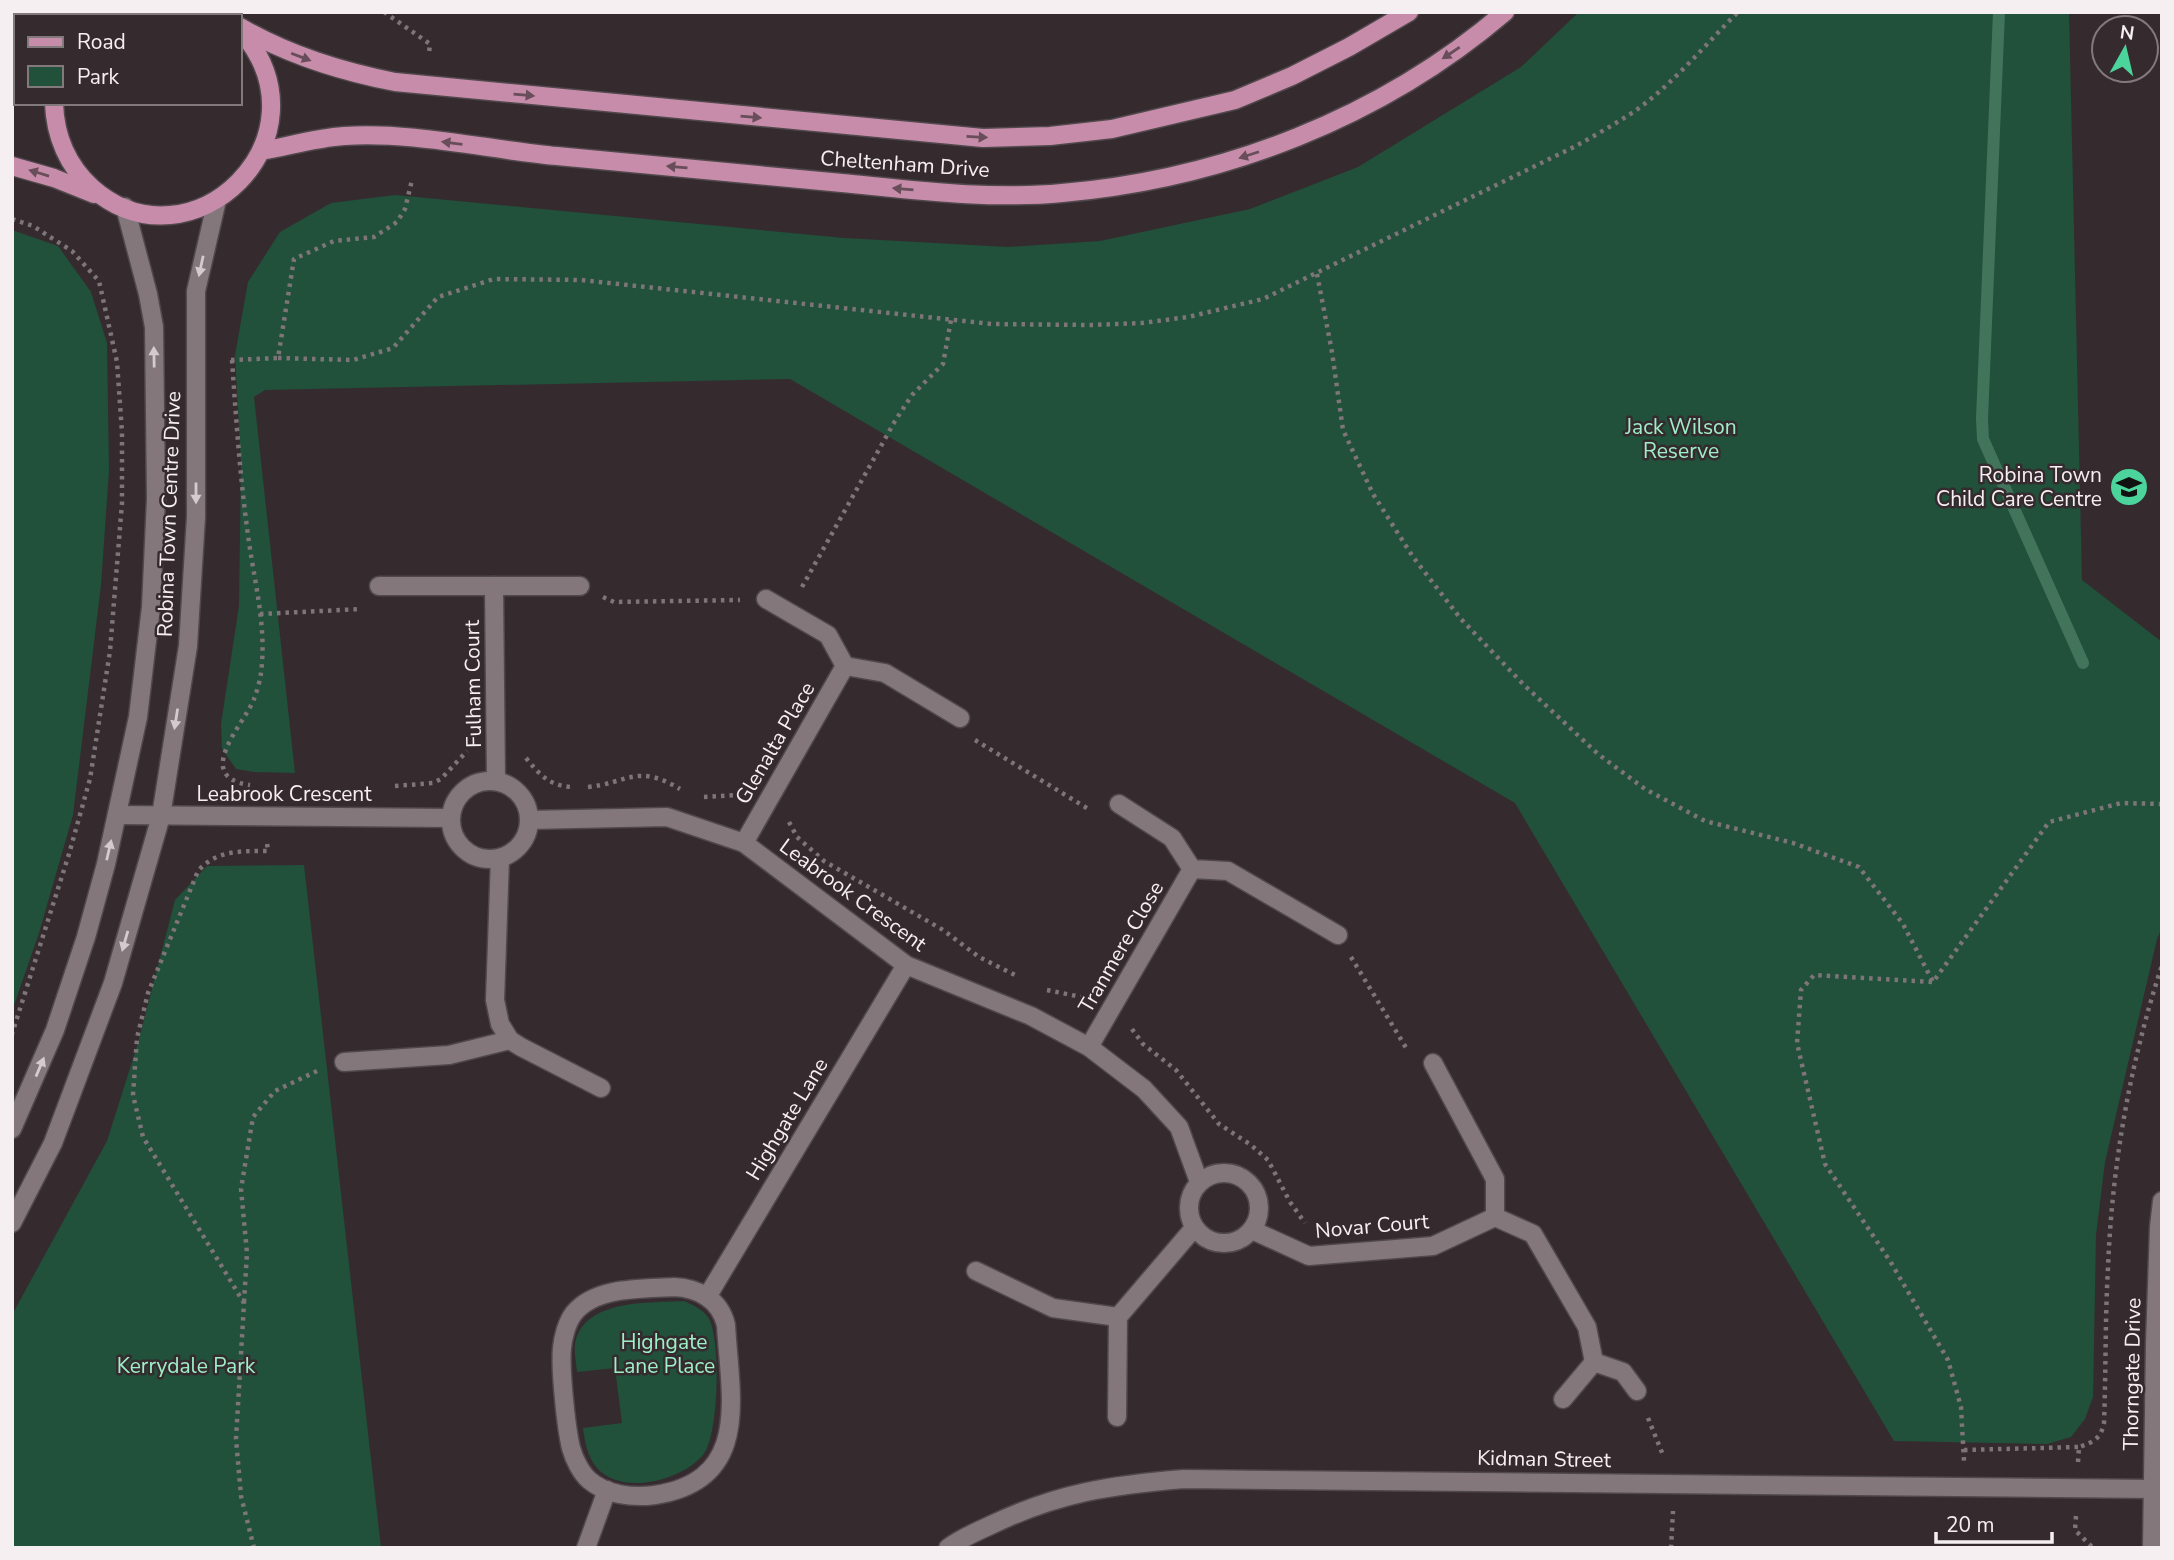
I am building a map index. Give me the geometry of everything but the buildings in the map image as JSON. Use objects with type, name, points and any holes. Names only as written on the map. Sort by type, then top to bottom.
[{"type":"main road","name":"Cheltenham Drive","points":[[242,29],[320,64],[395,82],[983,138],[1050,136],[1112,129],[1235,100],[1338,53],[1409,12]]},
{"type":"main road","name":"Cheltenham Drive","points":[[261,151],[343,136],[379,136],[544,155],[924,191],[1059,194],[1125,186],[1189,174],[1307,135],[1423,72],[1478,36],[1505,12]]},
{"type":"main road","points":[[12,166],[54,178],[118,204],[153,214],[193,210],[217,200],[243,179],[261,151],[271,120],[270,88],[266,72],[260,57],[242,31]]},
{"type":"main road","points":[[54,105],[57,129],[67,156],[84,181],[118,204]]},
{"type":"street","name":"Robina Town Centre Drive","points":[[12,1223],[52,1143],[113,983],[161,816],[188,646],[196,517],[196,291],[217,200]]},
{"type":"street","name":"Robina Town Centre Drive","points":[[12,1129],[55,1030],[86,937],[117,815],[138,717],[148,635],[156,499],[154,327],[148,294],[118,204]]},
{"type":"street","points":[[379,586],[580,586]]},
{"type":"street","name":"Fulham Court","points":[[494,586],[496,781]]},
{"type":"street","points":[[766,599],[828,635],[845,666],[885,673],[960,718]]},
{"type":"street","name":"Glenalta Place","points":[[744,843],[845,666]]},
{"type":"street","points":[[483,781],[496,781],[516,790],[524,801],[529,820],[524,840],[515,851],[500,858],[484,859],[470,854],[460,845],[454,836],[450,818],[453,805],[470,786],[483,781]]},
{"type":"street","name":"Tranmere Close","points":[[1119,804],[1172,838],[1192,869]]},
{"type":"street","name":"Leabrook Crescent","points":[[117,815],[450,818]]},
{"type":"street","name":"Leabrook Crescent","points":[[529,820],[667,817],[744,843],[906,965],[1031,1016],[1089,1047],[1144,1089],[1179,1127],[1199,1182]]},
{"type":"street","points":[[500,858],[495,1000],[500,1024],[510,1040],[601,1088]]},
{"type":"street","name":"Tranmere Close","points":[[1192,869],[1228,871],[1338,935]]},
{"type":"street","name":"Tranmere Close","points":[[1089,1047],[1192,869]]},
{"type":"street","name":"Highgate Lane","points":[[708,1297],[906,965]]},
{"type":"street","points":[[344,1062],[449,1055],[510,1040]]},
{"type":"street","points":[[1433,1063],[1494,1179],[1495,1217],[1533,1234],[1587,1327],[1594,1362]]},
{"type":"street","points":[[1225,1172],[1237,1175],[1251,1185],[1258,1196],[1259,1209],[1252,1230],[1242,1239],[1230,1243],[1215,1242],[1203,1237],[1194,1228],[1189,1217],[1191,1192],[1199,1182],[1210,1175],[1225,1172]]},
{"type":"street","name":"Thorngate Drive","points":[[2152,1548],[2155,1330],[2162,1201]]},
{"type":"street","name":"Novar Court","points":[[1252,1230],[1309,1256],[1433,1247],[1495,1217]]},
{"type":"street","points":[[1117,1417],[1118,1317],[1194,1228]]},
{"type":"street","points":[[976,1271],[1053,1308],[1118,1317]]},
{"type":"street","points":[[688,1287],[708,1297],[718,1306],[726,1325],[731,1413],[726,1446],[713,1467],[689,1484],[645,1496],[619,1494],[587,1479],[572,1450],[562,1363],[562,1348],[568,1324],[575,1312],[602,1296],[622,1291],[688,1287]]},
{"type":"street","points":[[1594,1362],[1623,1371],[1637,1391]]},
{"type":"street","points":[[1563,1399],[1594,1362]]},
{"type":"street","name":"Kidman Street","points":[[948,1548],[1021,1511],[1070,1494],[1119,1485],[1184,1479],[2153,1489]]},
{"type":"street","points":[[586,1548],[607,1490]]},
{"type":"path","points":[[384,12],[430,44],[429,53]]},
{"type":"path","points":[[225,360],[353,360],[393,348],[438,297],[495,279],[581,281],[992,324],[1092,325],[1153,322],[1239,306],[1263,299],[1317,274],[1574,148],[1608,128],[1637,109],[1738,12]]},
{"type":"path","points":[[278,358],[294,259],[334,241],[374,237],[397,222],[405,208],[412,180]]},
{"type":"path","points":[[12,219],[33,226],[72,251],[99,281],[117,362],[122,432],[122,503],[116,600],[98,738],[90,779],[69,854],[12,1034]]},
{"type":"path","points":[[1317,274],[1343,430],[1373,494],[1413,557],[1461,619],[1523,684],[1598,754],[1645,789],[1704,821],[1793,843],[1859,867],[1903,924],[1933,982]]},
{"type":"path","points":[[788,611],[895,421],[912,395],[943,364],[951,320]]},
{"type":"path","points":[[232,360],[240,473],[260,614],[261,676],[254,699],[232,736],[223,758],[224,773],[232,781],[255,786]]},
{"type":"path","points":[[260,614],[362,609],[379,586]]},
{"type":"path","points":[[580,586],[614,602],[766,599]]},
{"type":"path","points":[[960,718],[963,733],[1089,810],[1119,804]]},
{"type":"path","points":[[393,786],[433,783],[441,779],[464,753],[475,747]]},
{"type":"path","points":[[520,752],[540,776],[562,787],[596,786],[630,776],[646,776],[682,791]]},
{"type":"path","points":[[695,795],[743,795]]},
{"type":"path","points":[[1933,982],[2049,822],[2121,803],[2162,804]]},
{"type":"path","points":[[784,818],[791,824],[797,836],[824,861],[943,930],[979,957],[1024,979]]},
{"type":"path","points":[[244,1303],[143,1137],[133,1095],[137,1038],[148,993],[198,872],[206,861],[222,854],[268,852]]},
{"type":"path","points":[[1338,935],[1406,1050],[1433,1063]]},
{"type":"path","points":[[1964,1450],[2079,1447],[2090,1444],[2101,1435],[2104,1423],[2108,1267],[2118,1159],[2136,1053],[2162,965]]},
{"type":"path","points":[[1933,982],[1814,975],[1801,990],[1797,1043],[1825,1164],[1890,1261],[1948,1360],[1961,1407],[1966,1488]]},
{"type":"path","points":[[1037,985],[1094,1000]]},
{"type":"path","points":[[1127,1023],[1143,1044],[1176,1070],[1219,1124],[1268,1160],[1290,1202],[1303,1217],[1306,1228],[1298,1251]]},
{"type":"path","points":[[254,1548],[241,1496],[236,1439],[247,1252],[241,1189],[253,1117],[275,1091],[301,1077],[344,1062]]},
{"type":"path","points":[[1637,1391],[1675,1484]]},
{"type":"path","points":[[2079,1447],[2075,1530],[2093,1548]]},
{"type":"green space","name":"Jack Wilson Reserve","points":[[1579,12],[2069,12],[2082,580],[2162,642],[2162,927],[2105,1162],[2096,1235],[2093,1397],[2085,1419],[2071,1437],[2047,1444],[1894,1441],[1515,803],[790,379],[265,390],[254,397],[295,773],[236,769],[222,749],[221,724],[239,606],[241,463],[235,355],[248,282],[280,232],[331,203],[395,195],[844,238],[1008,247],[1100,241],[1250,209],[1358,167],[1521,67]]},
{"type":"green space","points":[[12,230],[58,246],[91,292],[107,343],[109,471],[101,585],[73,815],[39,933],[12,1011]]},
{"type":"green space","name":"Kerrydale Park","points":[[304,865],[381,1548],[12,1548],[12,1315],[107,1141],[138,1043],[175,900],[207,866]]},
{"type":"green space","name":"Highgate Lane Place","points":[[684,1301],[704,1313],[713,1330],[717,1367],[715,1410],[708,1445],[703,1455],[693,1464],[666,1478],[636,1483],[608,1477],[591,1459],[583,1428],[622,1423],[615,1368],[577,1372],[576,1339],[583,1326],[594,1316],[607,1310],[638,1303]]},
{"type":"waterway","points":[[1999,12],[1983,439],[2083,663]]},
{"type":"place","name":"Robina Town Child Care Centre","points":[[2129,487]]}]
